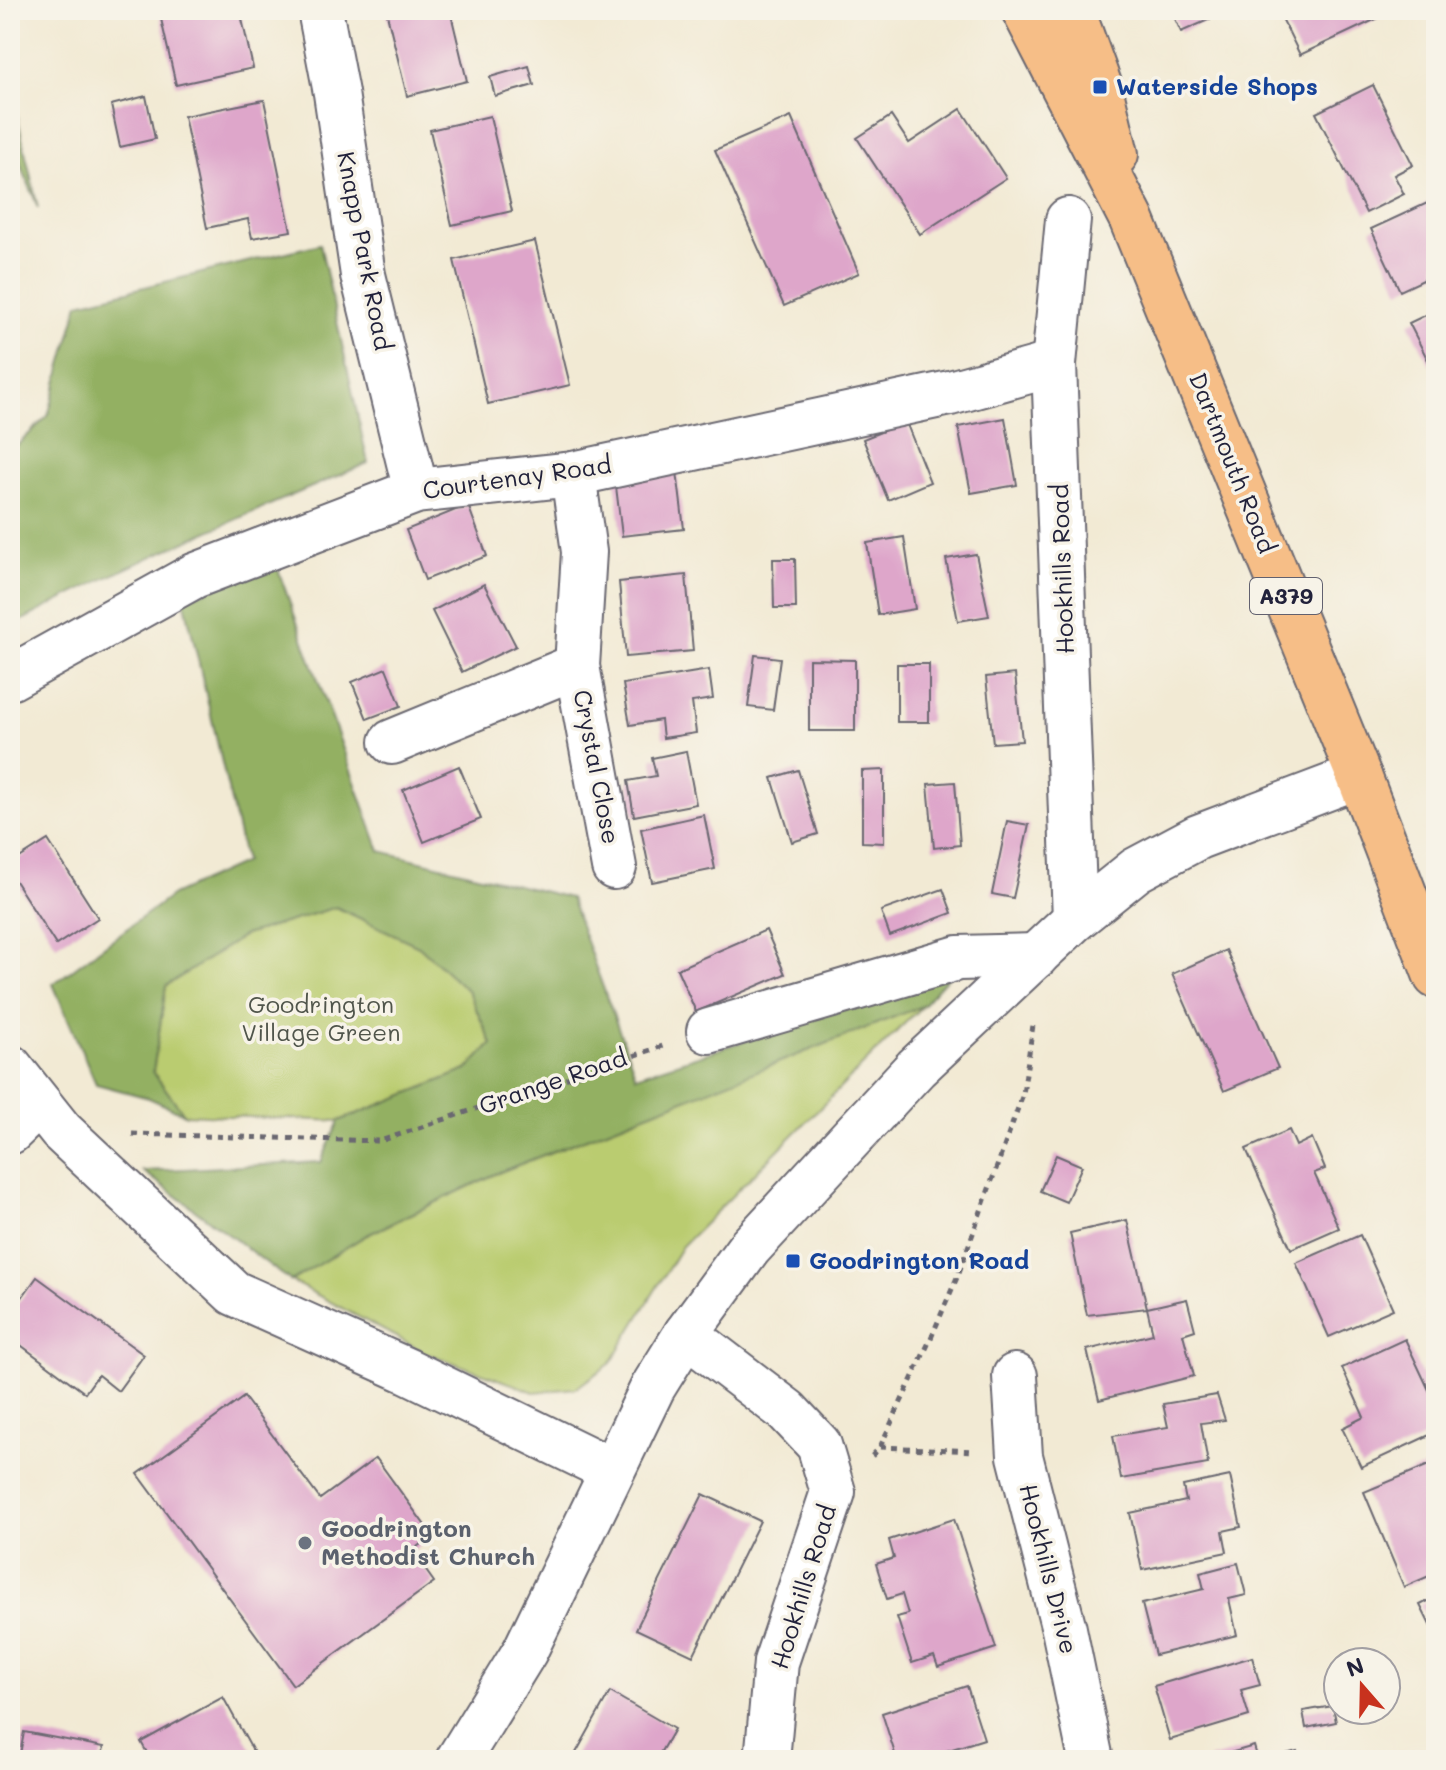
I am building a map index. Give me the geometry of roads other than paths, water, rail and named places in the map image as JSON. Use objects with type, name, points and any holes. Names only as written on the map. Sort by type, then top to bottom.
[{"type":"main road","name":"Dartmouth Road","points":[[1024,10],[1131,218],[1359,776],[1436,976]]},
{"type":"main road","name":"Dartmouth Road","points":[[1072,10],[1100,87],[1131,218]]},
{"type":"street","name":"Knapp Park Road","points":[[320,10],[336,93],[363,275],[416,491]]},
{"type":"street","name":"Hookhills Road","points":[[1068,220],[1054,364],[1075,919]]},
{"type":"street","name":"Courtenay Road","points":[[10,678],[194,576],[416,491],[573,474],[950,393],[1054,364]]},
{"type":"street","name":"Crystal Close","points":[[573,474],[584,552],[577,666],[614,867]]},
{"type":"street","name":"Crystal Close","points":[[392,742],[577,666]]},
{"type":"street","points":[[458,1760],[525,1651],[653,1387],[686,1334],[759,1237],[916,1068],[1075,919],[1136,870],[1198,837],[1359,776]]},
{"type":"street","points":[[709,1031],[958,958],[1036,956]]},
{"type":"street","points":[[10,1067],[37,1122],[234,1293],[408,1371],[611,1470]]},
{"type":"street","name":"Hookhills Road","points":[[686,1334],[787,1411],[819,1445],[833,1492],[776,1662],[767,1760]]},
{"type":"street","name":"Hookhills Drive","points":[[1015,1376],[1020,1456],[1064,1629],[1091,1760]]},
{"type":"place","name":"Waterside Shops","points":[[1100,87]]},
{"type":"place","name":"Goodrington Road","points":[[793,1261]]},
{"type":"place","name":"Goodrington Methodist Church","points":[[305,1543]]},
{"type":"park label","name":"Goodrington Village Green","points":[[321,1019]]}]
